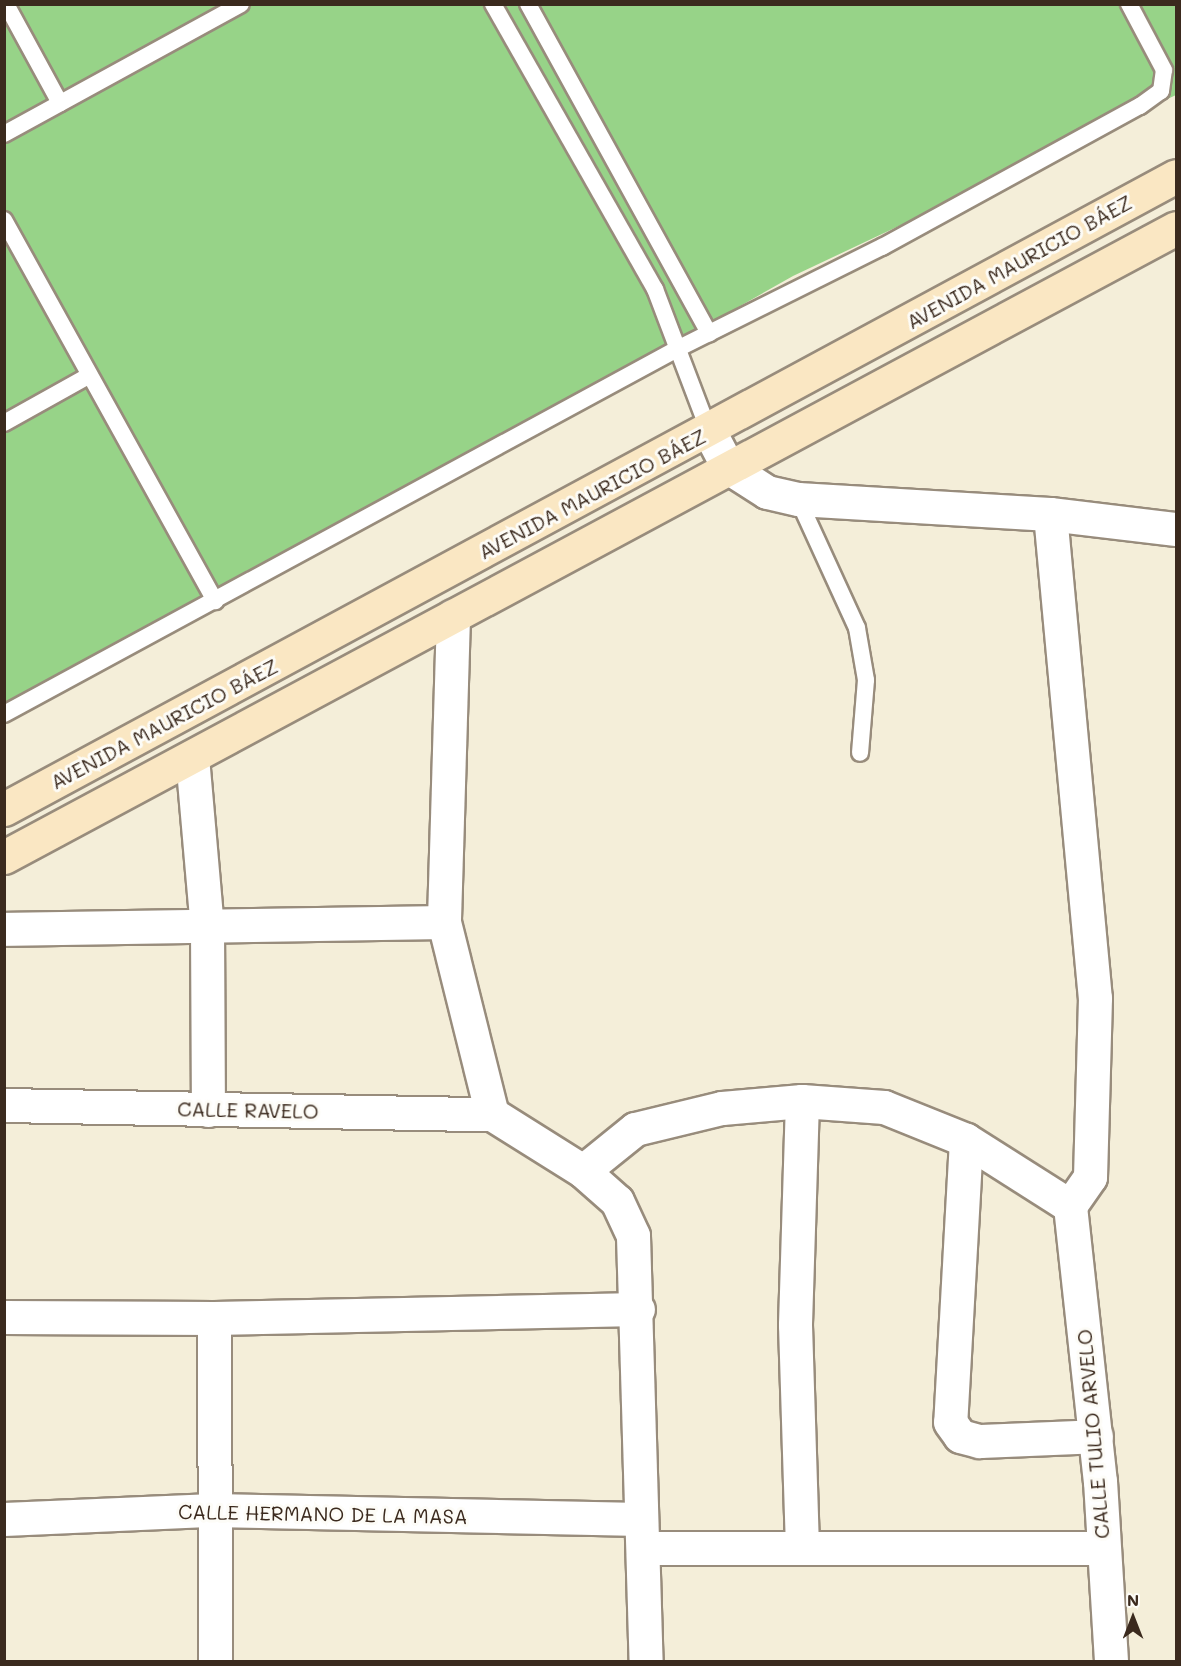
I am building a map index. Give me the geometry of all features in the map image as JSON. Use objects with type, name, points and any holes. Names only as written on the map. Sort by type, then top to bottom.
[{"type":"main road","name":"AVENIDA MAURICIO BÁEZ","points":[[4,808],[709,431],[1176,176]]},
{"type":"main road","name":"AVENIDA MAURICIO BÁEZ","points":[[4,857],[1176,228]]},
{"type":"street","points":[[709,431],[728,467],[767,492],[798,499],[1050,514],[1176,529]]},
{"type":"street","points":[[583,1171],[635,1129],[722,1108],[801,1101],[884,1107],[966,1140],[1070,1206],[1090,1177],[1095,998],[1050,514]]},
{"type":"street","points":[[453,616],[444,922],[492,1114],[583,1171],[617,1201],[633,1236],[638,1310],[646,1662]]},
{"type":"street","points":[[192,757],[207,927],[208,1110]]},
{"type":"street","points":[[4,929],[444,922]]},
{"type":"street","points":[[801,1101],[795,1325],[801,1547]]},
{"type":"street","name":"CALLE RAVELO","points":[[4,1105],[492,1114]]},
{"type":"street","points":[[966,1140],[950,1422],[960,1436],[979,1441],[1096,1436]]},
{"type":"street","name":"CALLE TULIO ARVELO","points":[[1070,1206],[1096,1436],[1111,1662]]},
{"type":"street","points":[[4,1317],[214,1318],[638,1310]]},
{"type":"street","points":[[214,1318],[214,1662]]},
{"type":"street","name":"CALLE HERMANO DE LA MASA","points":[[4,1519],[213,1510],[642,1534],[801,1547],[1103,1548]]},
{"type":"lane","points":[[6,4],[60,103]]},
{"type":"lane","points":[[4,134],[241,4]]},
{"type":"lane","points":[[493,4],[655,289],[709,431]]},
{"type":"lane","points":[[528,4],[708,333]]},
{"type":"lane","points":[[4,714],[679,348],[882,247],[1140,106],[1161,91],[1164,70],[1129,4]]},
{"type":"lane","points":[[4,220],[215,601]]},
{"type":"lane","points":[[4,423],[90,375]]},
{"type":"lane","points":[[798,499],[857,628],[866,680],[860,753]]},
{"type":"green space","points":[[5,5],[1176,5],[1176,95],[793,276],[5,722]]}]
